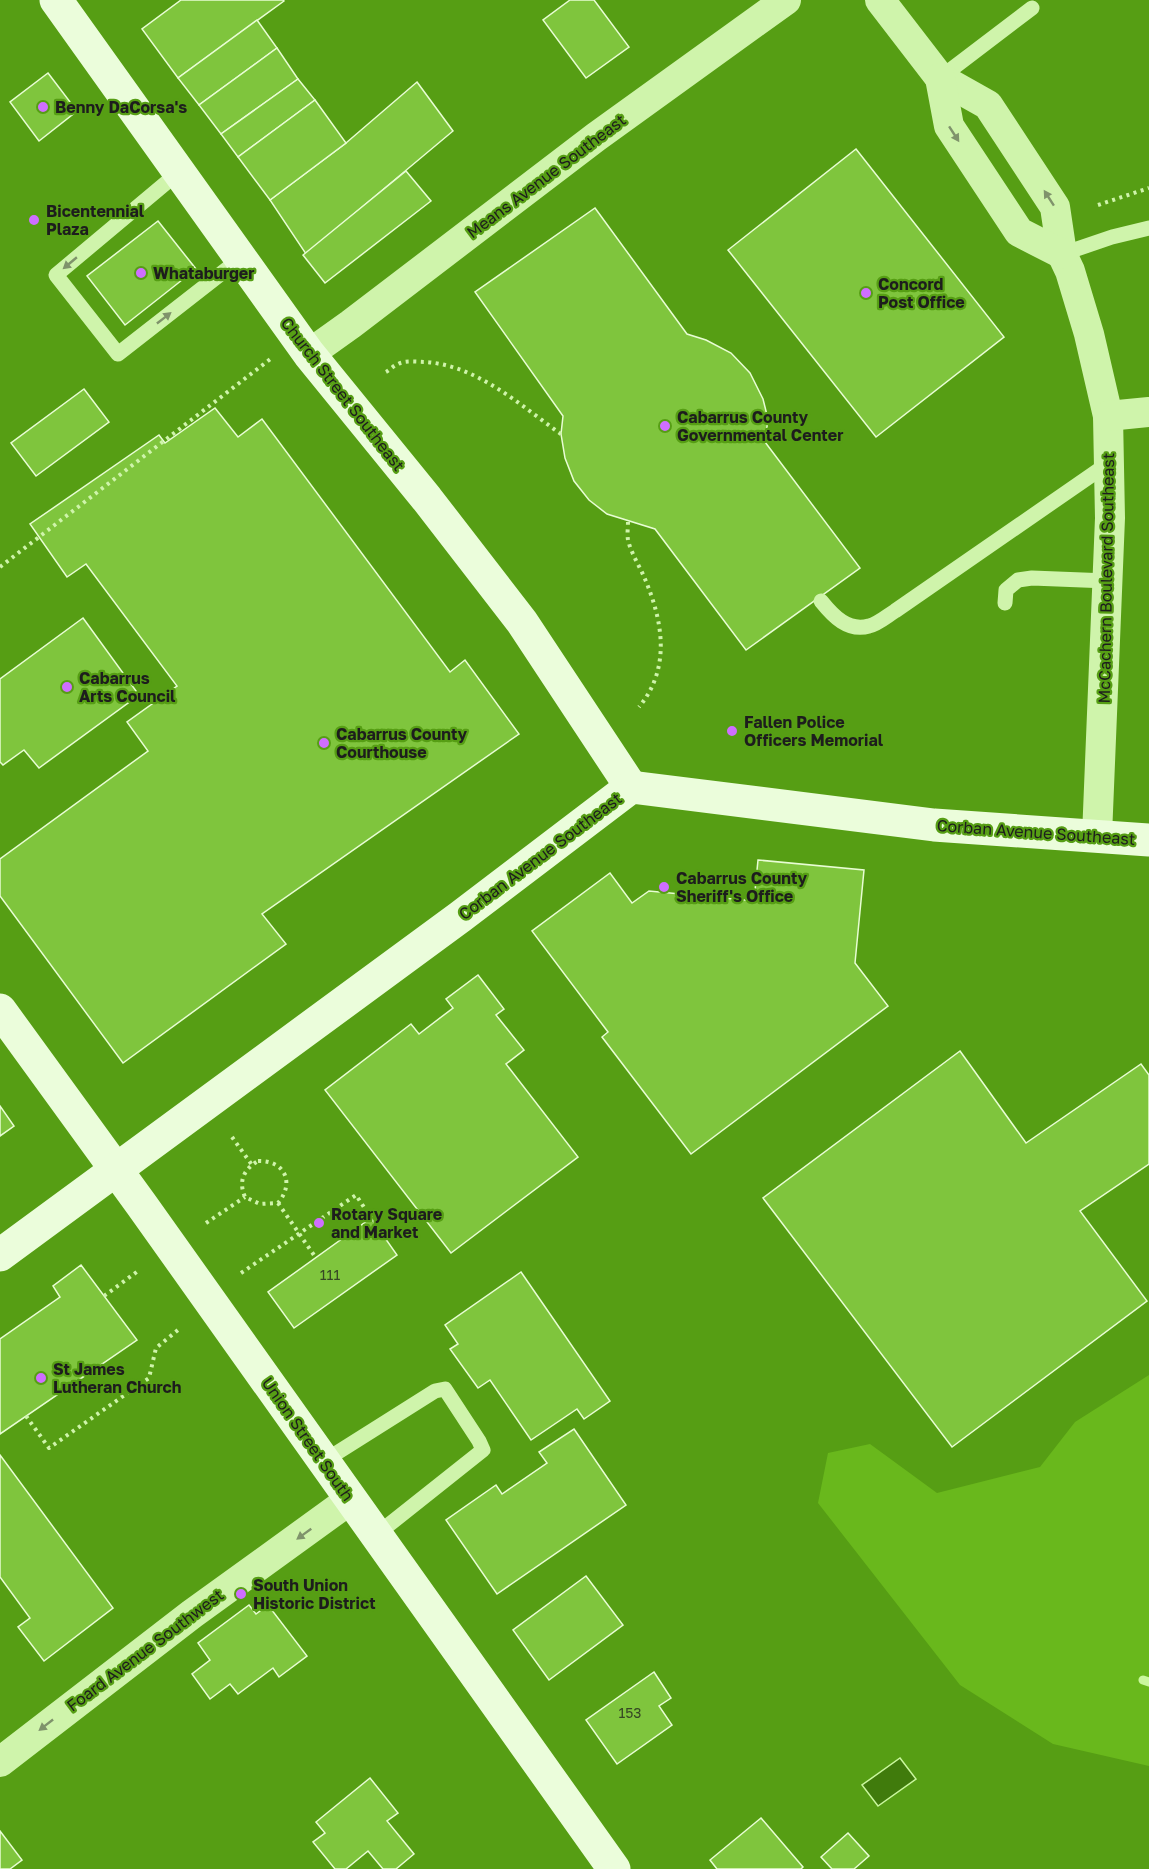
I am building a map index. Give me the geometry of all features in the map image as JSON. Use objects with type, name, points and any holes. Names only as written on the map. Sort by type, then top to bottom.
[{"type":"main road","name":"Church Street Southeast","points":[[56,0],[309,354],[427,499],[522,622],[631,787]]},
{"type":"main road","name":"Corban Avenue Southeast","points":[[0,1255],[460,917],[631,787],[934,825],[1149,840]]},
{"type":"main road","name":"Union Street South","points":[[0,1010],[117,1170],[614,1869]]},
{"type":"street","name":"Means Avenue Southeast","points":[[309,354],[622,118],[786,0]]},
{"type":"street","name":"McCachern Boulevard Southeast","points":[[880,0],[940,78],[988,105],[1055,207],[1062,254],[1070,271],[1089,334],[1108,416],[1110,518],[1097,836]]},
{"type":"street","name":"McCachern Boulevard Southeast","points":[[940,78],[949,126],[1019,232],[1062,254]]},
{"type":"street","points":[[1108,416],[1149,412]]},
{"type":"street","name":"Foard Avenue Southwest","points":[[0,1761],[192,1614],[351,1499]]},
{"type":"lane","points":[[940,78],[1032,8]]},
{"type":"lane","points":[[179,172],[56,275],[118,354],[241,258]]},
{"type":"lane","points":[[1062,254],[1112,237],[1149,228]]},
{"type":"lane","points":[[821,601],[833,617],[849,626],[869,627],[1109,463]]},
{"type":"lane","points":[[1005,603],[1006,590],[1018,580],[1032,578],[1108,581]]},
{"type":"lane","points":[[324,1461],[435,1391],[445,1389],[483,1450],[376,1535]]},
{"type":"path","points":[[1098,205],[1149,188]]},
{"type":"path","points":[[0,567],[277,354]]},
{"type":"path","points":[[386,372],[397,364],[413,362],[442,363],[463,370],[485,381],[561,434]]},
{"type":"path","points":[[628,522],[628,541],[659,616],[661,639],[660,661],[654,683],[639,706]]},
{"type":"path","points":[[232,1137],[252,1164]]},
{"type":"path","points":[[258,1161],[278,1164],[287,1180],[284,1196],[278,1203],[260,1204],[245,1197],[241,1184],[245,1170],[258,1161]]},
{"type":"path","points":[[241,1273],[356,1195],[371,1218]]},
{"type":"path","points":[[206,1223],[245,1197]]},
{"type":"path","points":[[278,1203],[316,1257]]},
{"type":"path","points":[[104,1296],[138,1271]]},
{"type":"path","points":[[27,1416],[50,1448],[149,1378],[156,1348],[178,1329]]},
{"type":"shaded area","points":[[1149,1375],[1149,1766],[1053,1744],[960,1685],[818,1503],[828,1453],[870,1444],[937,1493],[1040,1467],[1075,1422]]},
{"type":"shaded area","points":[[900,1758],[916,1779],[878,1806],[862,1785]]},
{"type":"building","points":[[181,0],[284,1],[178,78],[142,29]]},
{"type":"building","points":[[570,0],[594,0],[629,47],[586,78],[543,20]]},
{"type":"building","points":[[257,20],[277,48],[199,105],[178,78]]},
{"type":"building","points":[[277,48],[298,79],[221,134],[199,105]]},
{"type":"building","name":"Benny DaCorsa's","points":[[48,73],[77,111],[39,141],[10,102]]},
{"type":"building","points":[[298,79],[315,100],[238,157],[221,134]]},
{"type":"building","points":[[417,82],[453,131],[306,254],[270,200],[346,143]]},
{"type":"building","points":[[315,100],[346,143],[270,200],[238,157]]},
{"type":"building","name":"Concord Post Office","points":[[856,149],[1004,337],[876,437],[728,250]]},
{"type":"building","points":[[406,171],[431,201],[325,283],[303,255]]},
{"type":"building","name":"Cabarrus County Governmental Center","points":[[595,208],[687,334],[706,340],[731,353],[750,373],[763,399],[768,419],[765,442],[860,568],[746,650],[655,529],[607,514],[589,500],[574,481],[565,458],[561,434],[563,416],[475,292]]},
{"type":"building","name":"Whataburger","points":[[158,221],[196,269],[125,325],[87,276]]},
{"type":"building","points":[[84,389],[109,422],[36,476],[11,443]]},
{"type":"building","name":"Cabarrus County Courthouse","points":[[215,408],[238,437],[262,419],[450,672],[465,660],[519,734],[262,914],[286,944],[123,1063],[0,896],[0,859],[148,751],[127,722],[177,686],[86,564],[67,577],[30,524],[159,435],[165,443]]},
{"type":"building","name":"Cabarrus Arts Council","points":[[83,618],[139,695],[39,768],[24,750],[3,765],[0,762],[0,679]]},
{"type":"building","points":[[758,860],[864,870],[855,963],[888,1006],[691,1154],[602,1037],[608,1032],[532,931],[610,873],[632,903],[649,891],[754,901]]},
{"type":"building","points":[[478,975],[504,1009],[496,1015],[524,1050],[506,1064],[578,1157],[451,1253],[325,1090],[411,1024],[419,1034],[453,1008],[446,999]]},
{"type":"building","points":[[960,1051],[1026,1143],[1141,1064],[1149,1075],[1149,1164],[1080,1211],[1147,1301],[952,1447],[763,1198]]},
{"type":"building","points":[[0,1106],[14,1126],[0,1136]]},
{"type":"building","points":[[371,1218],[397,1255],[294,1328],[268,1292]]},
{"type":"building","name":"St James Lutheran Church","points":[[81,1265],[137,1340],[0,1434],[0,1339],[60,1297],[53,1286]]},
{"type":"building","points":[[521,1272],[610,1401],[584,1419],[577,1409],[531,1440],[490,1380],[478,1388],[450,1349],[458,1344],[445,1325]]},
{"type":"building","points":[[574,1429],[626,1505],[497,1594],[446,1520],[496,1485],[502,1494],[547,1463],[539,1452]]},
{"type":"building","points":[[0,1455],[113,1608],[44,1661],[18,1627],[30,1618],[0,1577]]},
{"type":"building","points":[[586,1576],[623,1625],[549,1680],[513,1630]]},
{"type":"building","points":[[249,1605],[256,1614],[268,1605],[307,1656],[279,1677],[273,1668],[238,1694],[230,1684],[210,1699],[192,1674],[210,1660],[198,1643]]},
{"type":"building","points":[[654,1672],[671,1698],[659,1706],[672,1725],[617,1764],[586,1720]]},
{"type":"building","points":[[370,1778],[398,1813],[387,1821],[414,1854],[396,1869],[383,1869],[368,1851],[346,1869],[335,1869],[313,1842],[325,1833],[316,1822]]},
{"type":"building","points":[[761,1818],[803,1867],[801,1869],[717,1869],[710,1860]]},
{"type":"building","points":[[0,1831],[22,1860],[10,1869],[0,1869]]},
{"type":"building","points":[[848,1833],[869,1856],[854,1869],[832,1869],[821,1857]]},
{"type":"waterway","points":[[1143,1680],[1149,1682]]},
{"type":"place","name":"Benny DaCorsa's","points":[[43,107]]},
{"type":"place","name":"Bicentennial Plaza","points":[[34,220]]},
{"type":"place","name":"Whataburger","points":[[141,273]]},
{"type":"place","name":"Concord Post Office","points":[[866,293]]},
{"type":"place","name":"Cabarrus County Governmental Center","points":[[665,426]]},
{"type":"place","name":"Cabarrus Arts Council","points":[[67,687]]},
{"type":"place","name":"Fallen Police Officers Memorial","points":[[732,731]]},
{"type":"place","name":"Cabarrus County Courthouse","points":[[324,743]]},
{"type":"place","name":"Cabarrus County Sheriff's Office","points":[[664,887]]},
{"type":"place","name":"Rotary Square and Market","points":[[319,1223]]},
{"type":"place","name":"St James Lutheran Church","points":[[41,1378]]},
{"type":"place","name":"South Union Historic District","points":[[241,1594]]}]
